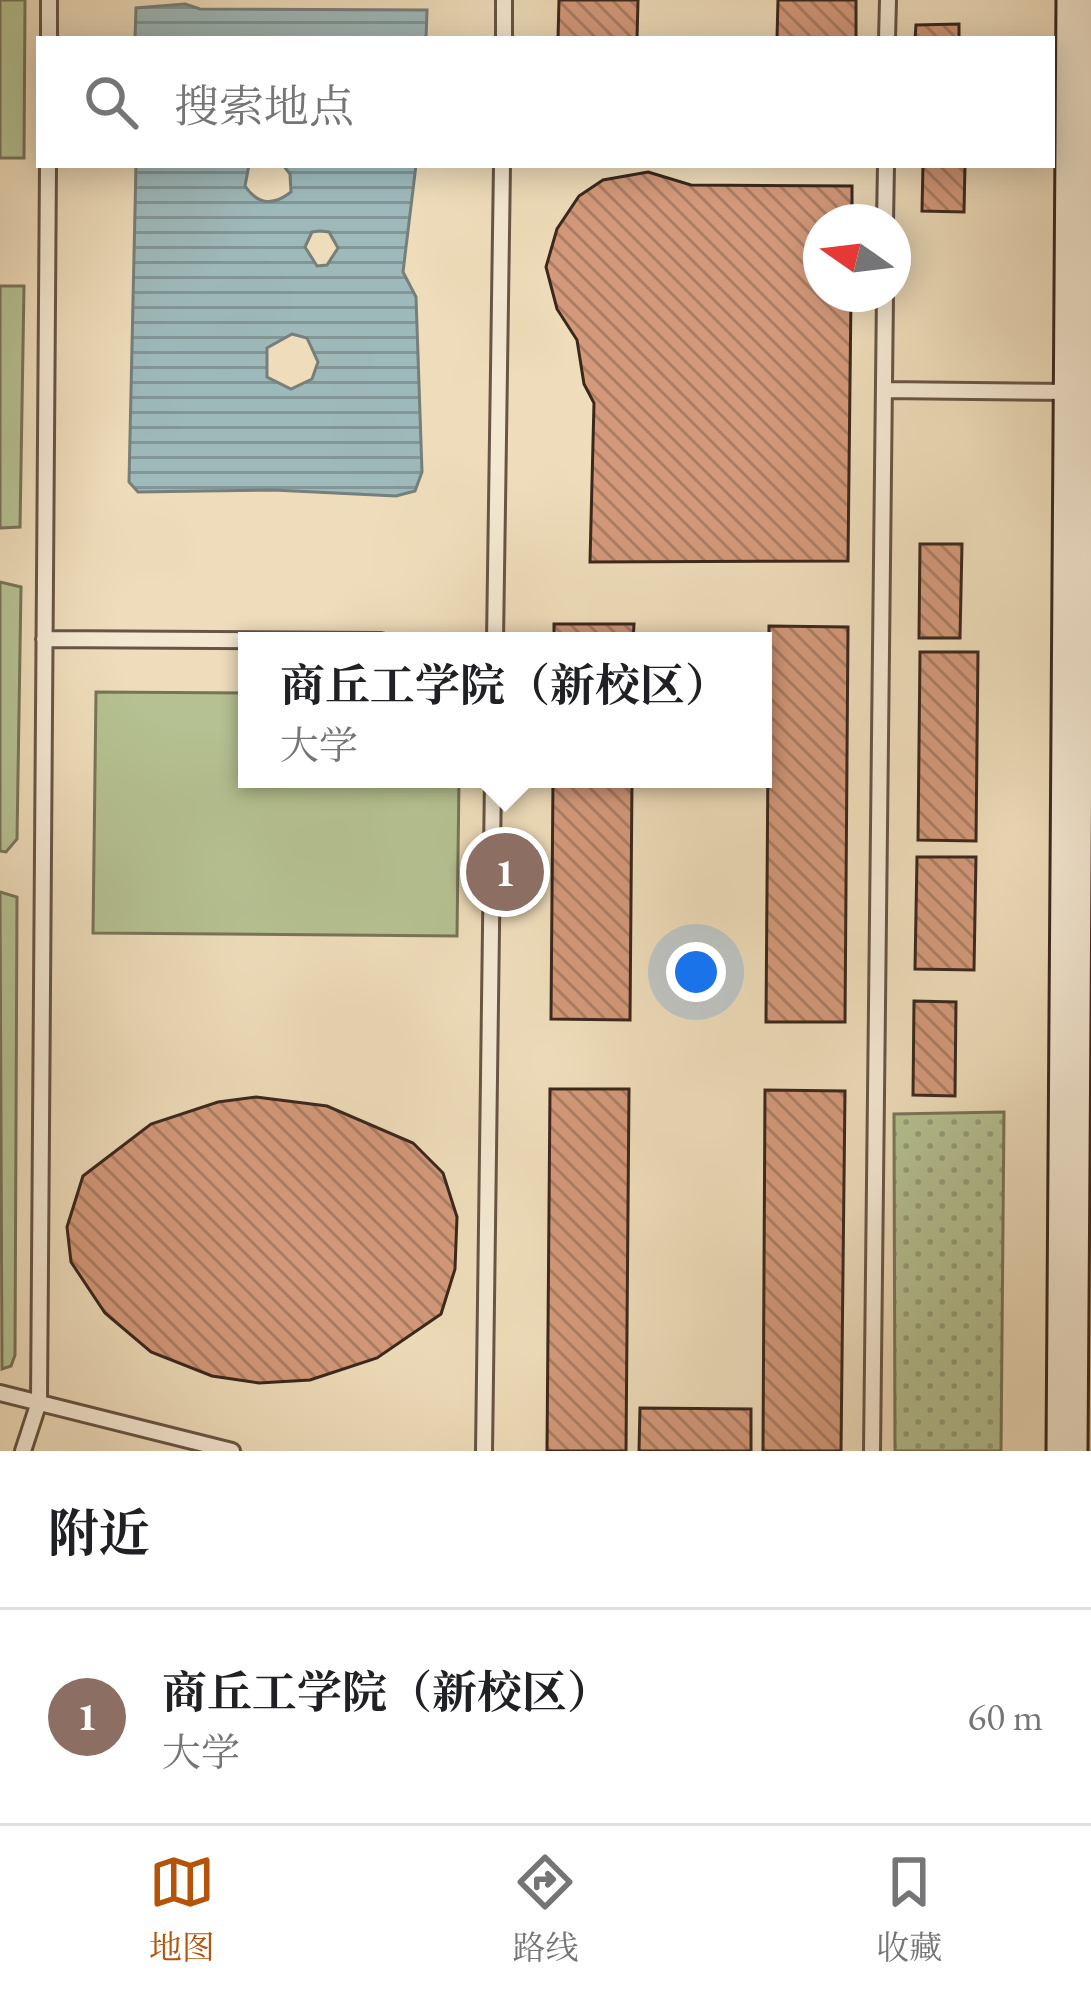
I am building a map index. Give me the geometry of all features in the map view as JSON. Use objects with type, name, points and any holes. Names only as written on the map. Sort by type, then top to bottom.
[{"type":"street","points":[[1067,1451],[1077,0]]},
{"type":"lane","points":[[49,0],[49,36]]},
{"type":"lane","points":[[504,0],[504,36]]},
{"type":"lane","points":[[887,0],[887,36]]},
{"type":"lane","points":[[23,1451],[39,1402],[48,168]]},
{"type":"lane","points":[[495,632],[502,168]]},
{"type":"lane","points":[[885,204],[886,168]]},
{"type":"lane","points":[[872,1451],[885,312]]},
{"type":"lane","points":[[884,390],[1074,392]]},
{"type":"lane","points":[[44,639],[238,640]]},
{"type":"lane","points":[[484,1451],[494,788]]},
{"type":"lane","points":[[0,1393],[232,1451]]},
{"type":"green space","points":[[0,0],[25,0],[24,158],[0,158]]},
{"type":"green space","points":[[0,286],[24,286],[20,527],[0,528]]},
{"type":"green space","points":[[0,582],[21,587],[17,839],[6,852],[0,851]]},
{"type":"green space","points":[[96,692],[238,693],[238,788],[459,788],[457,936],[93,933]]},
{"type":"green space","points":[[0,892],[17,897],[15,1355],[11,1366],[2,1369]]},
{"type":"green space","points":[[1004,1112],[1001,1451],[895,1451],[894,1114]]},
{"type":"water","points":[[185,4],[200,9],[427,10],[426,36],[135,36],[136,8]]},
{"type":"water","points":[[136,168],[248,168],[245,186],[266,201],[291,192],[285,168],[416,168],[403,272],[416,297],[422,472],[415,491],[396,496],[273,490],[138,492],[129,482]],"holes":[[[312,232],[329,232],[338,248],[327,265],[317,266],[305,247]],[[292,334],[307,338],[318,362],[312,379],[291,389],[267,377],[267,348]]]},
{"type":"building","points":[[559,0],[638,0],[637,36],[558,36]]},
{"type":"building","points":[[778,0],[856,0],[856,36],[777,36]]},
{"type":"building","points":[[959,24],[959,36],[915,36],[916,25]]},
{"type":"building","points":[[923,168],[965,168],[964,212],[922,211]]},
{"type":"building","points":[[648,172],[691,185],[852,186],[852,204],[803,204],[803,312],[851,312],[848,561],[590,562],[594,403],[584,384],[577,340],[557,309],[546,267],[557,229],[579,196],[603,180]]},
{"type":"building","points":[[920,544],[962,544],[960,638],[919,638]]},
{"type":"building","points":[[554,624],[634,624],[634,632],[554,632]]},
{"type":"building","points":[[769,626],[848,627],[845,1022],[766,1022],[768,788],[772,788]]},
{"type":"building","points":[[920,652],[978,652],[976,841],[918,840]]},
{"type":"building","points":[[553,788],[632,788],[630,1020],[551,1019]]},
{"type":"building","points":[[917,857],[976,857],[974,970],[915,969]]},
{"type":"building","points":[[914,1001],[956,1002],[955,1096],[913,1095]]},
{"type":"building","points":[[550,1089],[629,1089],[626,1451],[547,1451]]},
{"type":"building","points":[[765,1090],[845,1091],[841,1451],[763,1451]]},
{"type":"building","points":[[256,1097],[327,1106],[413,1143],[443,1173],[457,1217],[455,1269],[441,1314],[377,1358],[310,1380],[259,1383],[212,1376],[151,1352],[105,1313],[71,1262],[67,1227],[83,1176],[151,1124],[218,1102]]},
{"type":"building","points":[[640,1408],[751,1409],[751,1451],[639,1451]]},
{"type":"place","name":"商丘工学院（新校区）","points":[[505,872]]}]
